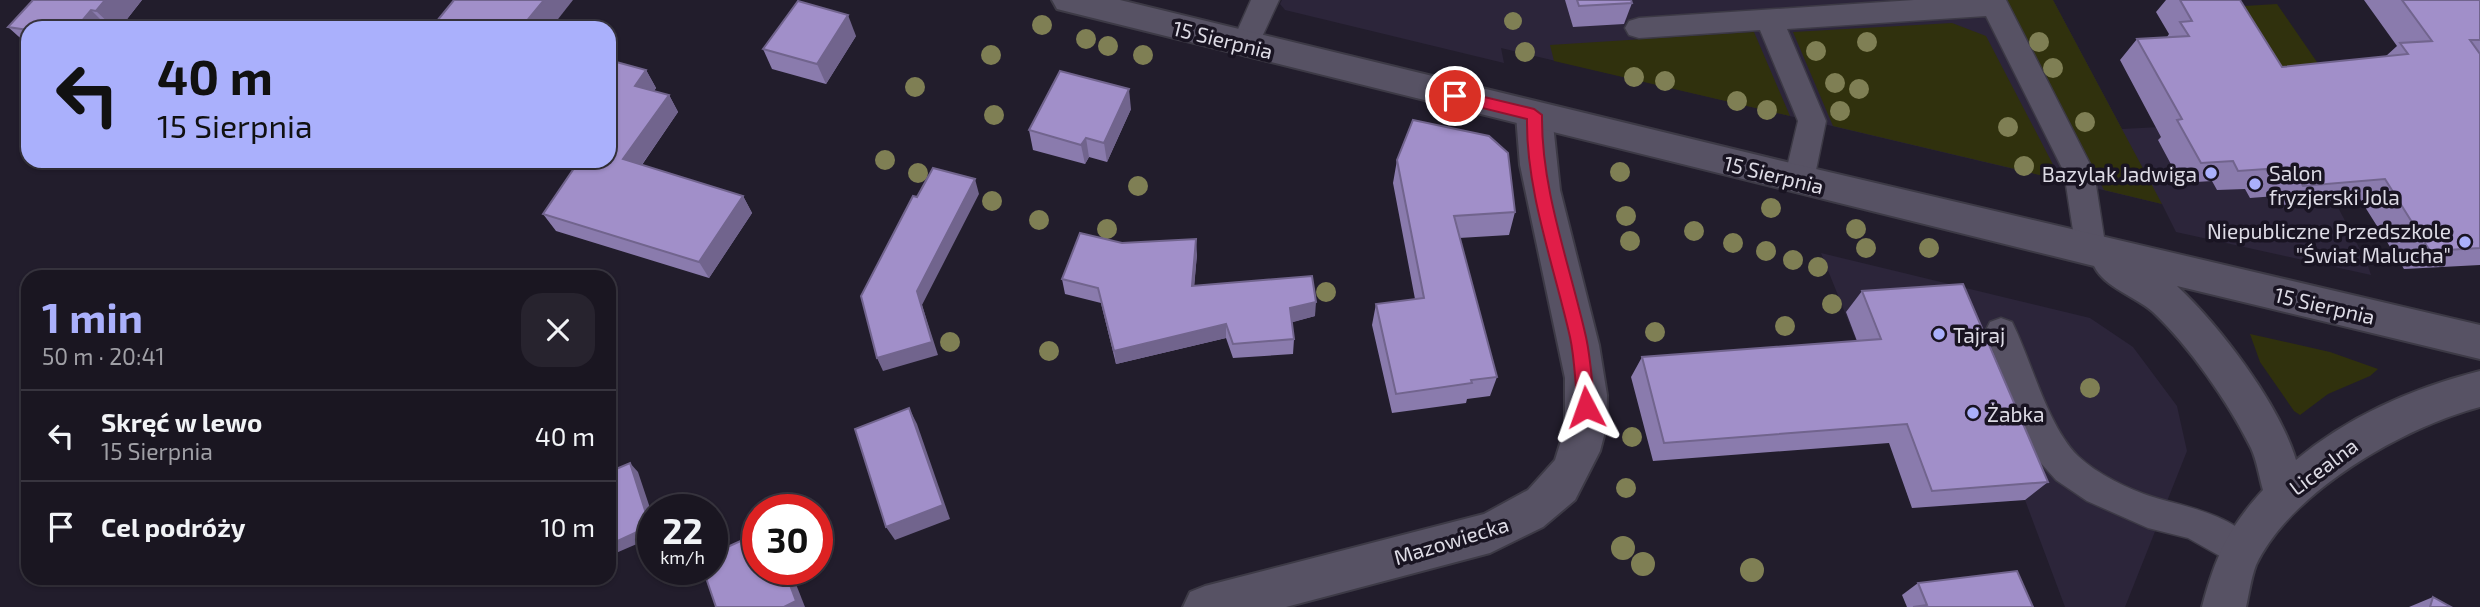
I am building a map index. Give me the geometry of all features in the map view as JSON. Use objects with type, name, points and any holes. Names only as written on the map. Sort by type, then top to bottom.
[{"type":"street","name":"15 Sierpnia","points":[[1069,0],[1245,46],[2480,342]]},
{"type":"street","name":"Mazowiecka","points":[[1205,607],[1490,533],[1523,517],[1550,498],[1570,472],[1583,444],[1586,407],[1584,370],[1544,193],[1534,139],[1534,115]]},
{"type":"street","points":[[2091,250],[2164,298],[2189,323],[2217,359],[2270,443],[2285,494]]},
{"type":"street","name":"Licealna","points":[[2224,607],[2241,551],[2285,494],[2359,438],[2458,393],[2480,389]]},
{"type":"lane","points":[[1245,46],[1265,0]]},
{"type":"lane","points":[[1639,28],[1993,2],[2079,172],[2091,250]]},
{"type":"lane","points":[[1769,20],[1812,121],[1800,180]]},
{"type":"lane","points":[[2001,332],[2051,450],[2068,469],[2099,490],[2148,512],[2196,524],[2241,551]]},
{"type":"shaded area","points":[[1282,0],[2053,0],[2122,129],[2255,122],[2306,146],[2371,275],[2176,232],[2162,204],[1501,48],[1504,63],[1285,10],[1280,4]]},
{"type":"shaded area","points":[[2006,0],[2053,0],[2162,204],[2104,190]]},
{"type":"shaded area","points":[[2277,4],[2330,81],[2267,87],[2212,8]]},
{"type":"shaded area","points":[[1952,23],[1986,36],[2061,180],[1833,126],[1793,32]]},
{"type":"shaded area","points":[[1754,32],[1790,116],[1554,61],[1550,45]]},
{"type":"shaded area","points":[[1821,253],[2090,318],[2133,347],[2177,406],[2187,451],[2125,607],[2065,607],[2025,500],[1912,508],[1864,360]]},
{"type":"shaded area","points":[[2250,334],[2330,352],[2378,369],[2370,376],[2328,394],[2300,415],[2294,411],[2260,362]]},
{"type":"building","points":[[33,0],[105,0],[96,11],[91,10],[82,21],[21,21],[21,29],[8,27]]},
{"type":"building","points":[[454,0],[544,0],[527,21],[437,21]]},
{"type":"building","points":[[1577,0],[1631,0],[1632,3],[1579,6]]},
{"type":"building","points":[[2180,0],[2240,0],[2282,67],[2408,54],[2400,43],[2432,41],[2402,0],[2480,0],[2480,40],[2470,40],[2480,54],[2480,248],[2430,251],[2385,179],[2303,186],[2298,177],[2272,178],[2266,169],[2238,171],[2233,161],[2201,163],[2177,120],[2182,119],[2137,39],[2189,36],[2180,22],[2192,21]]},
{"type":"building","points":[[798,1],[848,15],[817,64],[763,49]]},
{"type":"building","points":[[616,62],[646,70],[635,86],[669,95],[623,159],[743,196],[699,262],[543,214],[574,168],[616,168]]},
{"type":"building","points":[[1060,71],[1129,89],[1104,143],[1086,138],[1081,145],[1029,130]]},
{"type":"building","points":[[1413,120],[1489,136],[1508,153],[1515,212],[1454,216],[1497,377],[1396,394],[1376,304],[1424,298],[1397,160]]},
{"type":"building","points":[[933,168],[975,179],[917,291],[932,342],[877,358],[861,296],[913,196],[917,197]]},
{"type":"building","points":[[1080,233],[1122,243],[1196,239],[1192,286],[1312,276],[1316,302],[1290,308],[1294,339],[1233,344],[1226,324],[1114,351],[1098,288],[1062,279]]},
{"type":"building","points":[[1963,284],[2048,482],[1932,491],[1907,424],[1664,443],[1642,357],[1881,339],[1862,291]]},
{"type":"building","points":[[909,408],[943,505],[886,527],[855,429]]},
{"type":"building","points":[[630,463],[640,494],[637,494],[637,532],[616,542],[616,469]]},
{"type":"building","points":[[742,540],[742,585],[790,585],[796,601],[784,607],[716,607],[708,585],[728,585],[728,547]]},
{"type":"building","points":[[2017,571],[2033,607],[1913,607],[1927,605],[1918,583]]},
{"type":"building","points":[[2433,597],[2451,607],[2430,607]]},
{"type":"place","name":"Bazylak Jadwiga","points":[[2211,173]]},
{"type":"place","name":"Salon fryzjerski Jola","points":[[2255,184]]},
{"type":"place","name":"Niepubliczne Przedszkole \"Świat Malucha\"","points":[[2465,242]]},
{"type":"place","name":"Tajraj","points":[[1939,334]]},
{"type":"place","name":"Żabka","points":[[1973,413]]},
{"type":"route","points":[[1455,96],[1534,115],[1534,139],[1544,193],[1579,341],[1586,407]]}]
